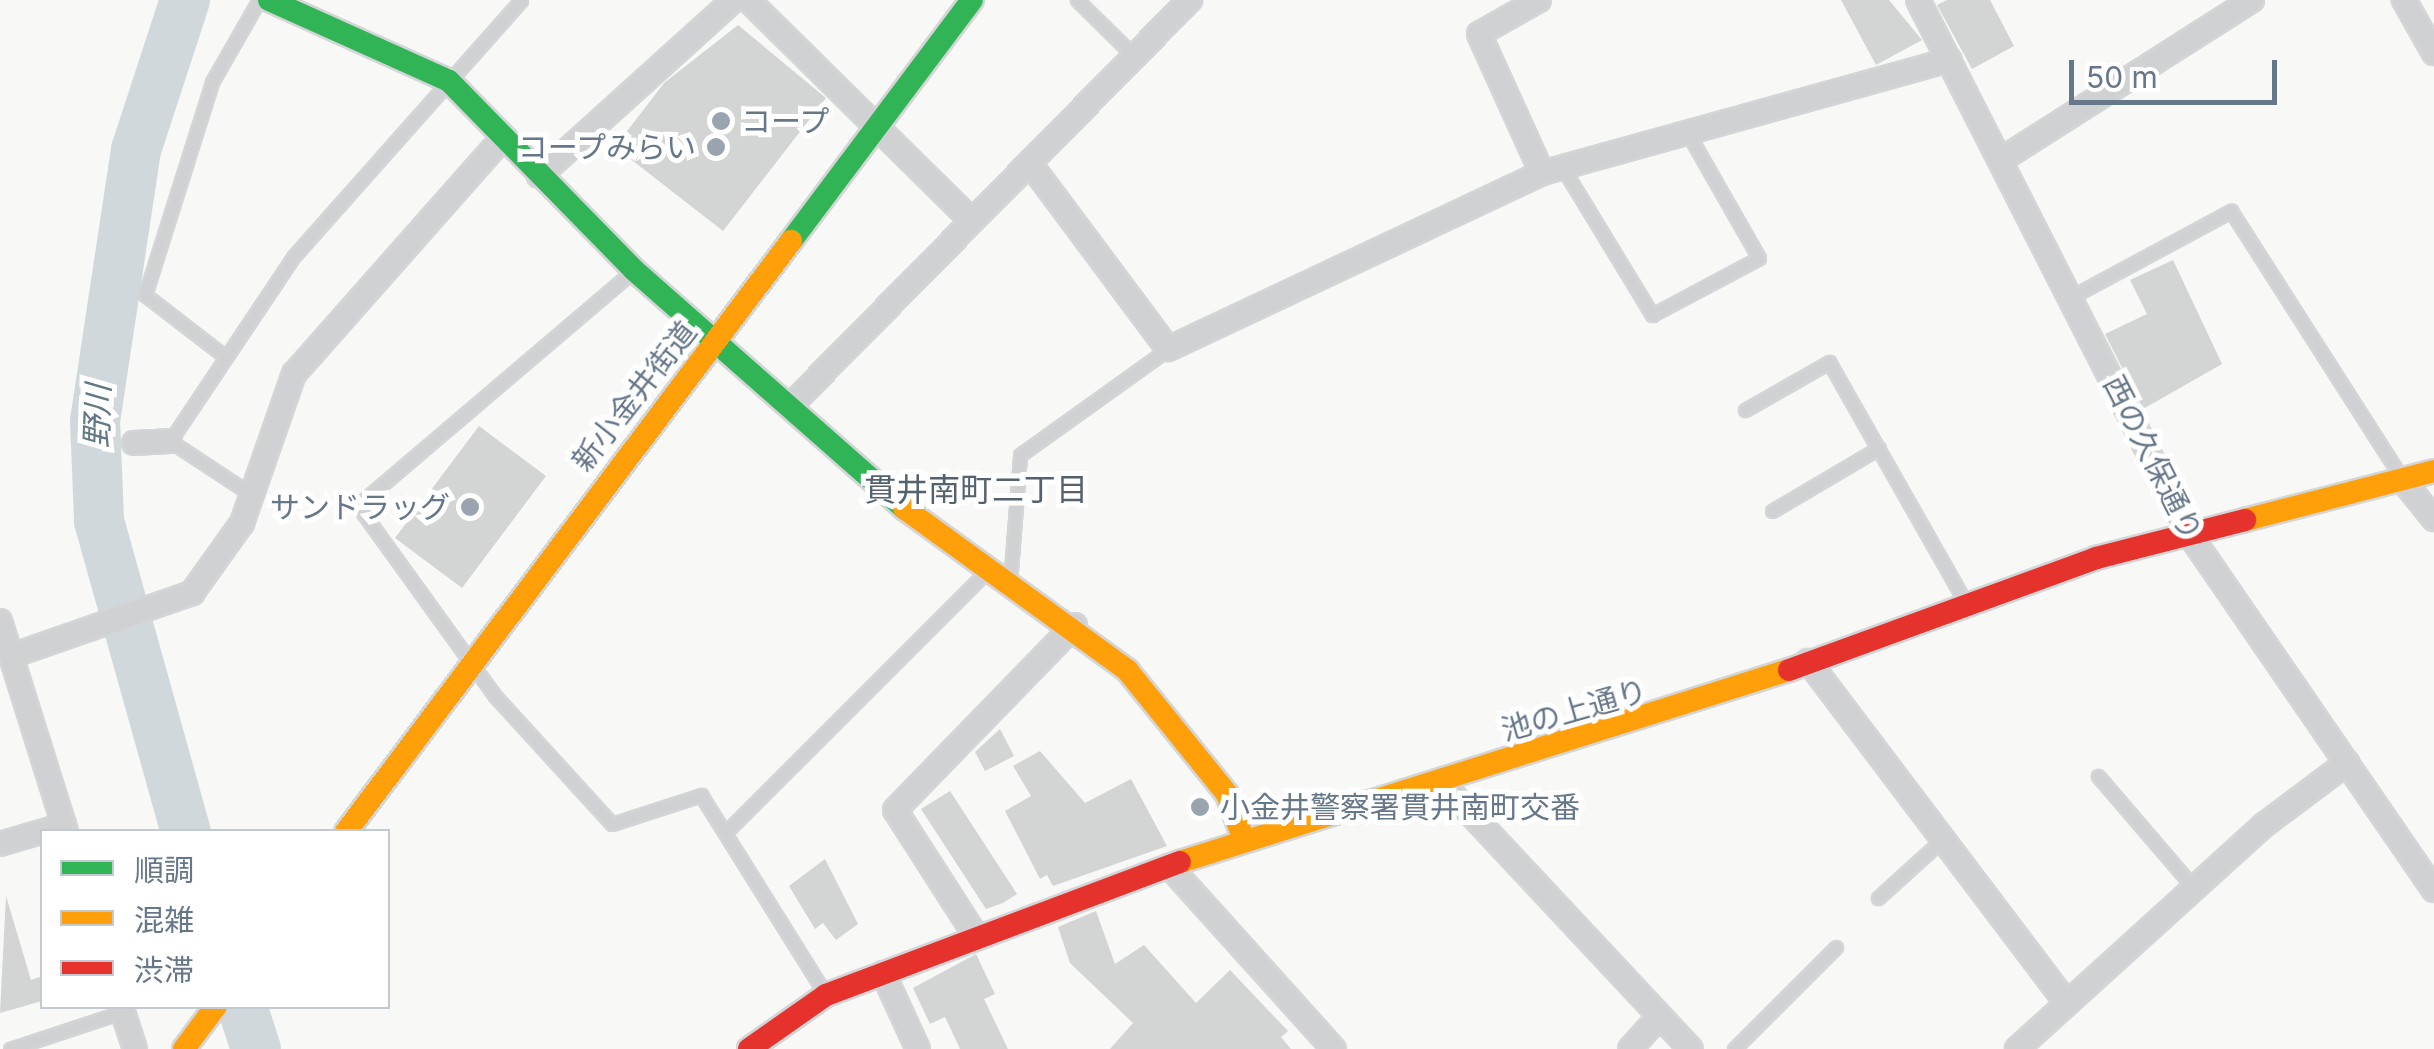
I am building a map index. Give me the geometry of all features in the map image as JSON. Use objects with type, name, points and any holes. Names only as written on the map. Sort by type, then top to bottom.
[{"type":"street","points":[[269,0],[449,81],[634,270],[986,573],[1074,625],[1172,714],[1226,794],[1244,840]]},
{"type":"street","points":[[539,176],[696,12],[734,0]]},
{"type":"street","points":[[748,0],[880,123],[970,218]]},
{"type":"street","name":"新小金井街道","points":[[348,829],[470,662],[972,0]]},
{"type":"street","points":[[790,406],[970,218],[1031,165],[1190,0]]},
{"type":"street","points":[[1539,0],[1479,34],[1553,172]]},
{"type":"street","name":"西の久保通り","points":[[1917,0],[2004,158],[2192,538],[2434,890]]},
{"type":"street","points":[[2004,158],[2252,0]]},
{"type":"street","points":[[2404,0],[2434,52]]},
{"type":"street","points":[[1031,165],[1168,349],[1553,172],[1692,139],[1950,60]]},
{"type":"street","points":[[65,828],[4,639],[85,632],[192,593],[252,495],[294,374],[502,139]]},
{"type":"street","points":[[134,443],[170,441]]},
{"type":"street","name":"池の上通り","points":[[748,1049],[826,995],[974,932],[1244,840],[1660,717],[1966,603],[2404,482],[2434,470]]},
{"type":"street","points":[[2404,482],[2434,519]]},
{"type":"street","points":[[974,932],[896,810],[1074,625]]},
{"type":"street","points":[[1808,661],[2066,1002]]},
{"type":"street","points":[[2017,1049],[2193,887],[2347,763]]},
{"type":"street","points":[[1440,781],[1656,1020],[1691,1049]]},
{"type":"street","points":[[0,844],[40,834]]},
{"type":"street","points":[[1169,866],[1334,1049]]},
{"type":"street","points":[[882,973],[918,1049]]},
{"type":"street","points":[[122,1010],[135,1049]]},
{"type":"street","points":[[184,1049],[212,1012]]},
{"type":"street","points":[[1630,1049],[1656,1020]]},
{"type":"lane","points":[[223,355],[145,295],[156,236],[205,126],[212,82],[259,0]]},
{"type":"lane","points":[[252,495],[170,441],[223,355],[294,256],[521,0]]},
{"type":"lane","points":[[1077,0],[1136,58]]},
{"type":"lane","points":[[1553,172],[1652,315],[1759,258],[1692,139]]},
{"type":"lane","points":[[2071,297],[2231,211],[2404,482]]},
{"type":"lane","points":[[634,270],[362,502],[470,662],[612,824],[700,795],[727,831],[826,995]]},
{"type":"lane","points":[[1010,584],[1020,455],[1168,349]]},
{"type":"lane","points":[[1745,410],[1830,362],[1966,603]]},
{"type":"lane","points":[[1772,511],[1880,448]]},
{"type":"lane","points":[[727,831],[986,573]]},
{"type":"lane","points":[[2098,776],[2193,887]]},
{"type":"lane","points":[[1878,898],[1942,840]]},
{"type":"lane","points":[[1734,1049],[1836,946]]},
{"type":"lane","points":[[10,1049],[122,1010]]},
{"type":"building","points":[[1841,0],[1889,0],[1922,40],[1876,65]]},
{"type":"building","points":[[1947,0],[1990,0],[2014,46],[1972,69],[1937,5]]},
{"type":"building","name":"コープ","points":[[738,25],[826,98],[723,231],[615,147],[664,83]]},
{"type":"building","points":[[2173,260],[2222,364],[2143,409],[2105,334],[2147,314],[2130,280]]},
{"type":"building","name":"サンドラッグ","points":[[479,426],[546,476],[462,588],[395,538]]},
{"type":"building","points":[[1000,729],[1014,756],[985,771],[975,752]]},
{"type":"building","points":[[1040,751],[1085,803],[1131,779],[1167,846],[1053,886],[1047,875],[1040,879],[1005,811],[1031,796],[1013,766]]},
{"type":"building","points":[[950,791],[1017,894],[1003,903],[986,909],[921,809]]},
{"type":"building","points":[[825,859],[858,924],[836,940],[823,923],[815,929],[789,886]]},
{"type":"building","points":[[6,896],[31,980],[40,977],[40,1002],[0,1013]]},
{"type":"building","points":[[1096,911],[1115,964],[1144,945],[1196,1003],[1230,970],[1288,1031],[1281,1037],[1291,1049],[1110,1049],[1133,1023],[1070,963],[1058,927]]},
{"type":"building","points":[[976,954],[995,994],[984,999],[1008,1049],[960,1049],[945,1017],[930,1024],[913,988]]},
{"type":"waterway","name":"野川","points":[[185,0],[136,150],[95,420],[99,521],[185,829]]},
{"type":"waterway","name":"野川","points":[[243,1009],[256,1049]]},
{"type":"traffic: fast","points":[[269,0],[449,81],[634,270],[904,508]]},
{"type":"traffic: fast","points":[[791,241],[972,0]]},
{"type":"traffic: slow","points":[[348,829],[791,241]]},
{"type":"traffic: slow","points":[[2245,520],[2434,471]]},
{"type":"traffic: slow","points":[[904,508],[1127,670],[1227,794],[1244,840]]},
{"type":"traffic: slow","points":[[1180,862],[1789,670]]},
{"type":"traffic: slow","points":[[184,1049],[214,1009]]},
{"type":"traffic: jam","points":[[1789,670],[2096,558],[2245,520]]},
{"type":"traffic: jam","points":[[749,1049],[826,995],[1180,862]]},
{"type":"place","name":"コープ","points":[[721,121]]},
{"type":"place","name":"コープみらい","points":[[716,147]]},
{"type":"place","name":"サンドラッグ","points":[[470,507]]},
{"type":"place","name":"小金井警察署貫井南町交番","points":[[1200,807]]},
{"type":"district","name":"貫井南町二丁目","points":[[976,490]]}]
